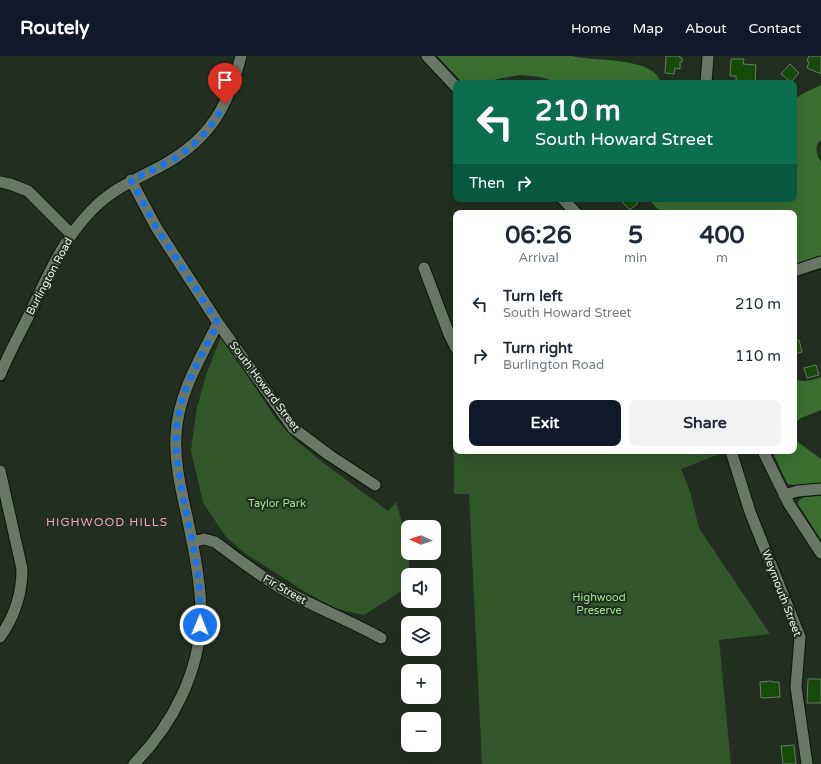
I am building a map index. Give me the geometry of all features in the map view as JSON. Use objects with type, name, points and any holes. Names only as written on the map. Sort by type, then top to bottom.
[{"type":"street","name":"Burlington Road","points":[[0,375],[57,256],[71,234],[92,209],[111,193],[131,180],[180,155],[200,139],[225,104],[235,81],[241,56]]},
{"type":"street","points":[[426,56],[453,84]]},
{"type":"street","points":[[706,80],[708,56]]},
{"type":"street","name":"South Howard Street","points":[[131,180],[156,227],[218,323],[293,428],[329,455],[375,485]]},
{"type":"street","points":[[0,182],[28,191],[71,234]]},
{"type":"street","points":[[565,202],[573,210]]},
{"type":"street","points":[[797,270],[821,262]]},
{"type":"street","points":[[424,268],[453,342]]},
{"type":"street","points":[[134,764],[160,735],[174,714],[186,688],[200,634],[201,616],[199,582],[176,457],[177,424],[186,389],[218,323]]},
{"type":"street","name":"Weymouth Street","points":[[732,454],[750,512],[800,637],[796,687],[807,764]]},
{"type":"street","points":[[765,454],[784,495],[807,534],[821,553]]},
{"type":"street","points":[[0,471],[20,556],[22,576],[18,604],[7,628],[0,637]]},
{"type":"street","points":[[784,495],[796,491],[821,489]]},
{"type":"street","name":"Fir Street","points":[[192,542],[204,539],[215,542],[280,588],[381,638]]},
{"type":"green space","points":[[437,56],[572,56],[636,64],[647,68],[656,74],[659,80],[550,80],[540,77],[520,75],[495,80],[460,80]]},
{"type":"green space","points":[[821,85],[821,140],[817,145],[816,150],[821,162],[821,256],[797,264],[797,210],[659,210],[651,202],[797,202],[797,97]]},
{"type":"green space","name":"Taylor Park","points":[[221,336],[277,420],[293,438],[388,511],[396,502],[401,520],[401,560],[410,560],[409,568],[401,568],[401,591],[364,615],[337,609],[307,593],[246,554],[227,538],[203,503],[191,451],[196,412],[205,378]]},
{"type":"green space","points":[[821,377],[821,410],[801,418],[797,421],[797,380],[811,380]]},
{"type":"green space","points":[[797,441],[821,459],[821,483],[793,485],[788,484],[773,454],[797,454]]},
{"type":"green space","name":"Highwood Preserve","points":[[454,454],[719,454],[681,469],[690,491],[699,528],[770,634],[719,640],[731,764],[482,764],[469,494],[454,494]]},
{"type":"green space","points":[[821,496],[821,540],[798,504],[799,500],[804,497]]},
{"type":"building","points":[[666,56],[680,56],[680,58],[682,58],[682,62],[680,62],[680,69],[675,68],[674,74],[665,73]]},
{"type":"building","points":[[809,56],[821,56],[821,74],[807,68]]},
{"type":"building","points":[[731,59],[744,59],[743,64],[756,65],[755,80],[736,80],[736,76],[730,76]]},
{"type":"building","points":[[790,64],[799,73],[793,80],[788,80],[781,74]]},
{"type":"building","points":[[622,202],[638,203],[630,210]]},
{"type":"building","points":[[797,340],[799,340],[802,352],[797,353]]},
{"type":"building","points":[[816,365],[819,375],[807,378],[804,368]]},
{"type":"building","points":[[808,679],[821,679],[821,703],[807,703]]},
{"type":"building","points":[[760,682],[779,682],[780,697],[761,698]]},
{"type":"building","points":[[794,745],[796,764],[783,764],[781,746]]},
{"type":"district","name":"HIGHWOOD HILLS","points":[[107,522]]},
{"type":"route","points":[[200,625],[201,616],[199,582],[176,457],[176,436],[178,418],[186,389],[218,323],[156,227],[131,180],[180,155],[200,139],[225,104]]}]
